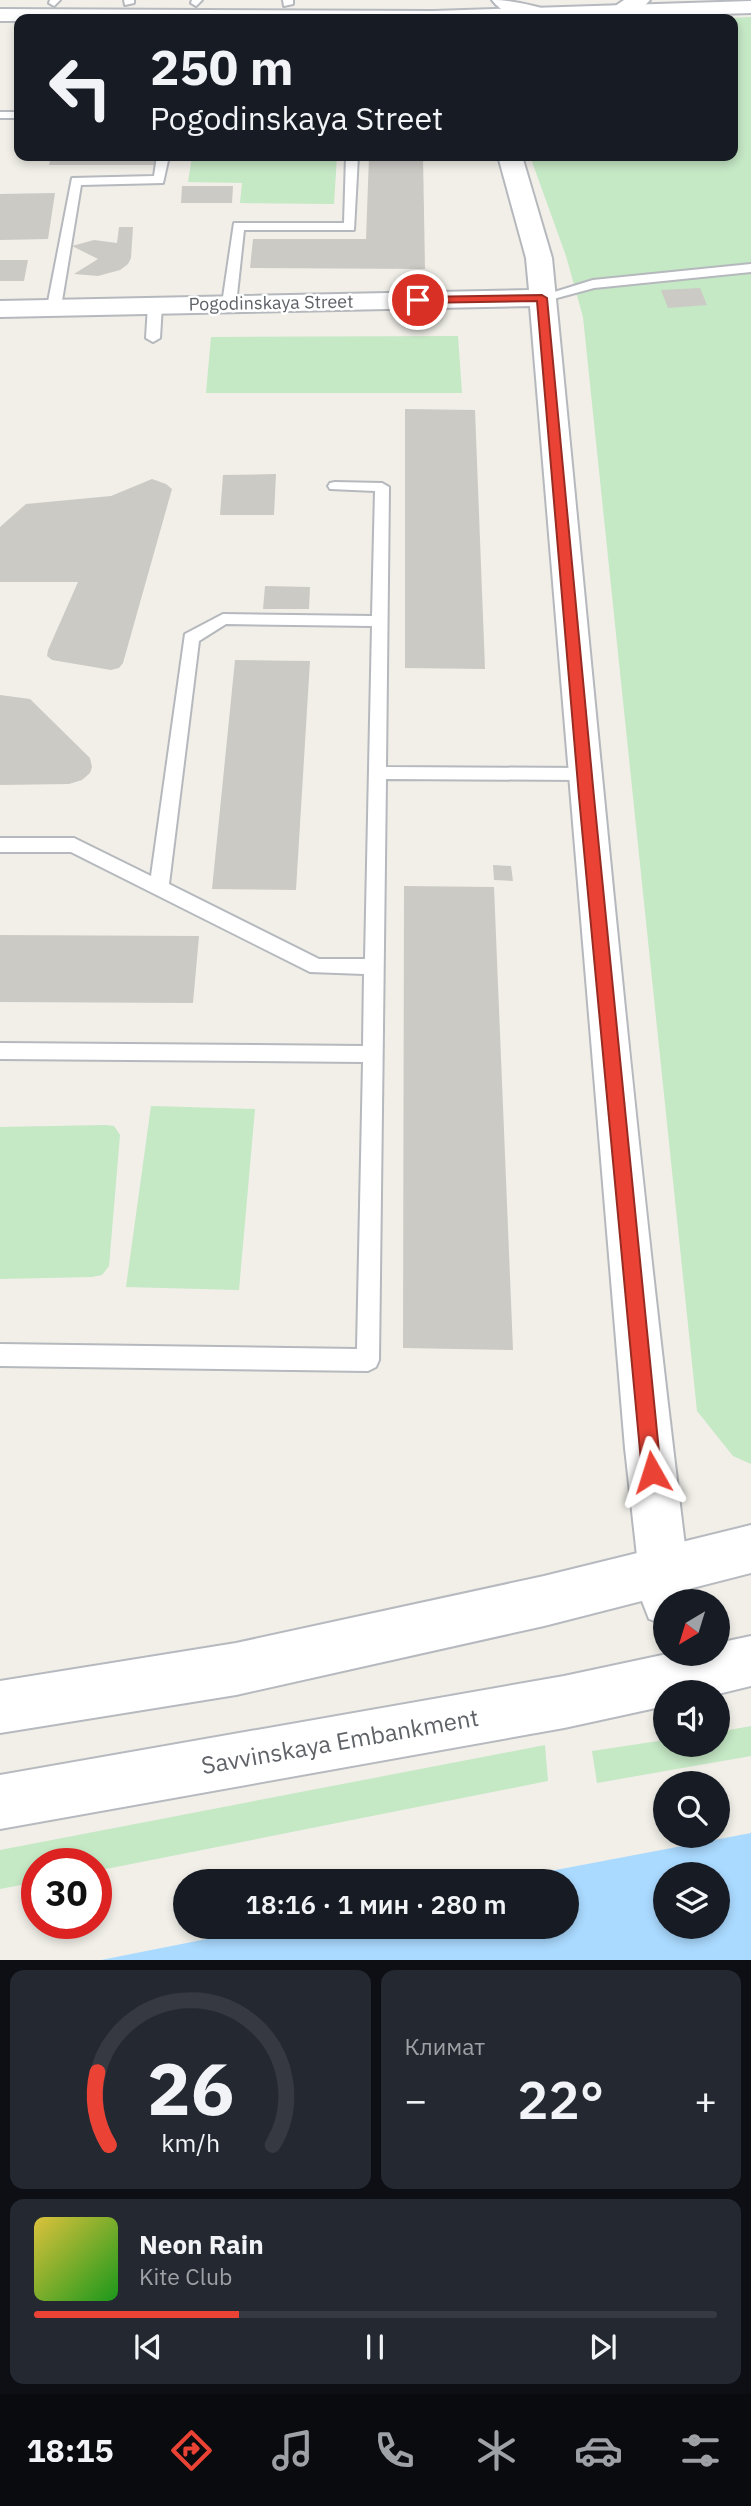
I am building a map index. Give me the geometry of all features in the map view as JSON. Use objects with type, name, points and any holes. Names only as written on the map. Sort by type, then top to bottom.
[{"type":"main road","points":[[0,3],[58,9],[189,10],[288,2],[386,5],[503,0],[513,9],[538,13]]},
{"type":"main road","points":[[486,14],[503,0]]},
{"type":"main road","points":[[618,11],[640,0]]},
{"type":"main road","points":[[0,15],[129,2],[226,14]]},
{"type":"main road","points":[[527,14],[751,6]]},
{"type":"main road","points":[[511,161],[539,257],[584,774],[665,1585]]},
{"type":"main road","name":"Pogodinskaya Street","points":[[0,309],[542,298]]},
{"type":"main road","points":[[0,1707],[236,1669],[544,1601],[665,1585],[751,1549]]},
{"type":"main road","name":"Savvinskaya Embankment","points":[[730,1662],[751,1661]]},
{"type":"main road","name":"Savvinskaya Embankment","points":[[0,1802],[564,1702],[673,1666]]},
{"type":"lane","points":[[54,307],[76,181],[159,180],[162,161]]},
{"type":"lane","points":[[229,304],[238,226],[350,227],[352,161]]},
{"type":"lane","points":[[542,298],[581,285],[751,268]]},
{"type":"lane","points":[[153,338],[155,305]]},
{"type":"lane","points":[[0,1354],[368,1360],[382,487],[335,486]]},
{"type":"lane","points":[[159,888],[191,638],[223,619],[380,621]]},
{"type":"lane","points":[[377,773],[584,774]]},
{"type":"lane","points":[[0,845],[74,845],[317,967],[374,966]]},
{"type":"lane","points":[[0,1051],[373,1054]]},
{"type":"green space","points":[[751,17],[751,1464],[733,1456],[697,1411],[583,317],[566,256],[532,161],[738,161],[738,18]]},
{"type":"green space","points":[[191,161],[337,161],[334,204],[240,203],[242,183],[188,182]]},
{"type":"green space","points":[[458,336],[462,393],[206,393],[211,337]]},
{"type":"green space","points":[[151,1106],[255,1109],[239,1290],[126,1287]]},
{"type":"green space","points":[[114,1126],[120,1135],[109,1266],[102,1275],[92,1277],[0,1279],[0,1127]]},
{"type":"green space","points":[[751,1726],[751,1756],[653,1771],[653,1773],[597,1783],[592,1751],[653,1742],[653,1757],[730,1757],[730,1730]]},
{"type":"green space","points":[[545,1745],[548,1781],[112,1868],[112,1848],[21,1848],[21,1885],[0,1889],[0,1850]]},
{"type":"water","points":[[751,1833],[751,1960],[101,1960],[207,1939],[579,1939],[579,1869],[560,1869],[672,1848],[730,1848],[730,1837]]},
{"type":"building","points":[[50,161],[156,161],[155,165],[49,165]]},
{"type":"building","points":[[369,161],[423,161],[425,269],[250,268],[253,239],[366,239]]},
{"type":"building","points":[[182,186],[233,186],[232,203],[181,203]]},
{"type":"building","points":[[55,193],[48,239],[0,240],[0,194]]},
{"type":"building","points":[[119,227],[133,227],[131,258],[128,264],[120,270],[98,276],[74,274],[98,259],[72,246],[94,240],[117,243]]},
{"type":"building","points":[[0,260],[28,260],[24,281],[0,281]]},
{"type":"building","points":[[700,288],[707,305],[668,308],[661,290]]},
{"type":"building","points":[[405,409],[475,410],[485,669],[405,668]]},
{"type":"building","points":[[276,474],[274,515],[220,515],[223,475]]},
{"type":"building","points":[[152,479],[172,489],[123,663],[119,668],[111,670],[52,660],[47,656],[48,650],[78,582],[0,582],[0,527],[26,504],[111,496]]},
{"type":"building","points":[[265,586],[310,587],[309,609],[263,609]]},
{"type":"building","points":[[235,660],[310,661],[296,890],[212,889]]},
{"type":"building","points":[[0,695],[30,699],[90,758],[90,773],[82,780],[69,784],[0,785]]},
{"type":"building","points":[[493,865],[511,866],[513,881],[494,880]]},
{"type":"building","points":[[404,886],[494,887],[513,1350],[403,1348]]},
{"type":"building","points":[[0,935],[199,936],[193,1003],[0,1002]]},
{"type":"route","points":[[418,300],[542,298],[586,797],[652,1472]]}]
